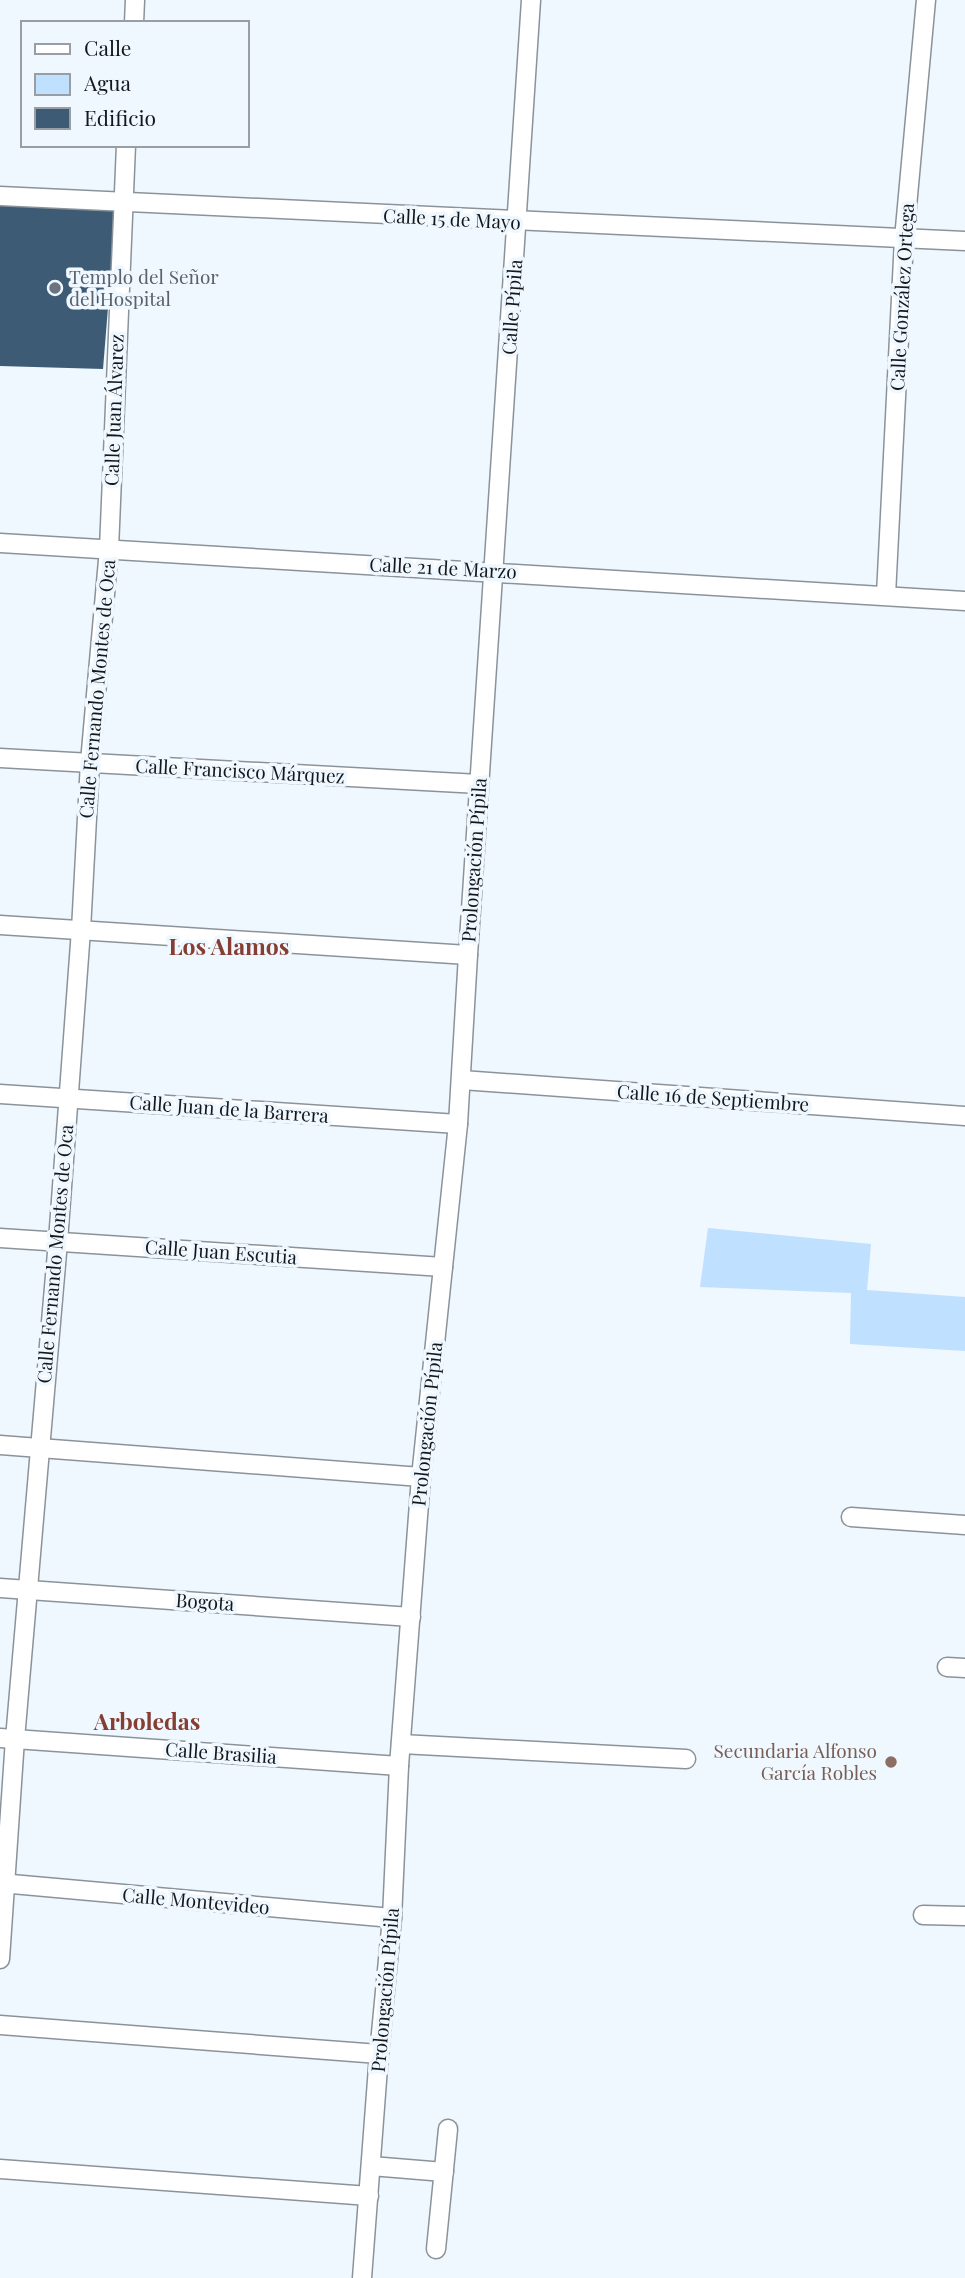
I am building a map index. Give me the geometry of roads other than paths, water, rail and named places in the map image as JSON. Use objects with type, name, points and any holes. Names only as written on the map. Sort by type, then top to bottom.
[{"type":"street","points":[[134,21],[135,0]]},
{"type":"street","name":"Calle Pípila","points":[[494,571],[531,0]]},
{"type":"street","name":"Calle González Ortega","points":[[886,595],[904,239],[926,0]]},
{"type":"street","name":"Calle Juan Álvarez","points":[[108,549],[126,147]]},
{"type":"street","name":"Calle 15 de Mayo","points":[[0,196],[965,242]]},
{"type":"street","name":"Calle 21 de Marzo","points":[[0,543],[965,601]]},
{"type":"street","name":"Calle Fernando Montes de Oca","points":[[0,1959],[7,1739],[28,1590],[58,1241],[82,930],[90,762],[108,549]]},
{"type":"street","name":"Prolongación Pípila","points":[[362,2278],[392,1918],[399,1766],[421,1477],[462,1080],[494,571]]},
{"type":"street","name":"Calle Francisco Márquez","points":[[0,758],[479,784]]},
{"type":"street","points":[[0,925],[468,955]]},
{"type":"street","name":"Calle 16 de Septiembre","points":[[462,1080],[965,1116]]},
{"type":"street","name":"Calle Juan de la Barrera","points":[[0,1094],[458,1124]]},
{"type":"street","name":"Calle Juan Escutia","points":[[0,1238],[443,1267]]},
{"type":"street","points":[[0,1445],[421,1477]]},
{"type":"street","points":[[851,1517],[965,1525]]},
{"type":"street","name":"Bogota","points":[[0,1588],[411,1617]]},
{"type":"street","name":"Calle Brasilia","points":[[7,1739],[399,1766]]},
{"type":"street","points":[[401,1744],[686,1759]]},
{"type":"street","name":"Calle Montevideo","points":[[3,1884],[392,1918]]},
{"type":"street","points":[[923,1915],[965,1916]]},
{"type":"street","points":[[0,2025],[379,2054]]},
{"type":"street","points":[[436,2249],[448,2129]]},
{"type":"street","points":[[371,2166],[444,2172]]},
{"type":"street","points":[[0,2169],[369,2196]]},
{"type":"water","points":[[708,1228],[871,1244],[867,1290],[965,1297],[965,1351],[850,1344],[851,1293],[700,1287]]},
{"type":"place","name":"Templo del Señor del Hospital","points":[[55,288]]},
{"type":"place","name":"Secundaria Alfonso García Robles","points":[[891,1762]]},
{"type":"district","name":"Los Alamos","points":[[229,947]]},
{"type":"district","name":"Arboledas","points":[[147,1722]]}]
